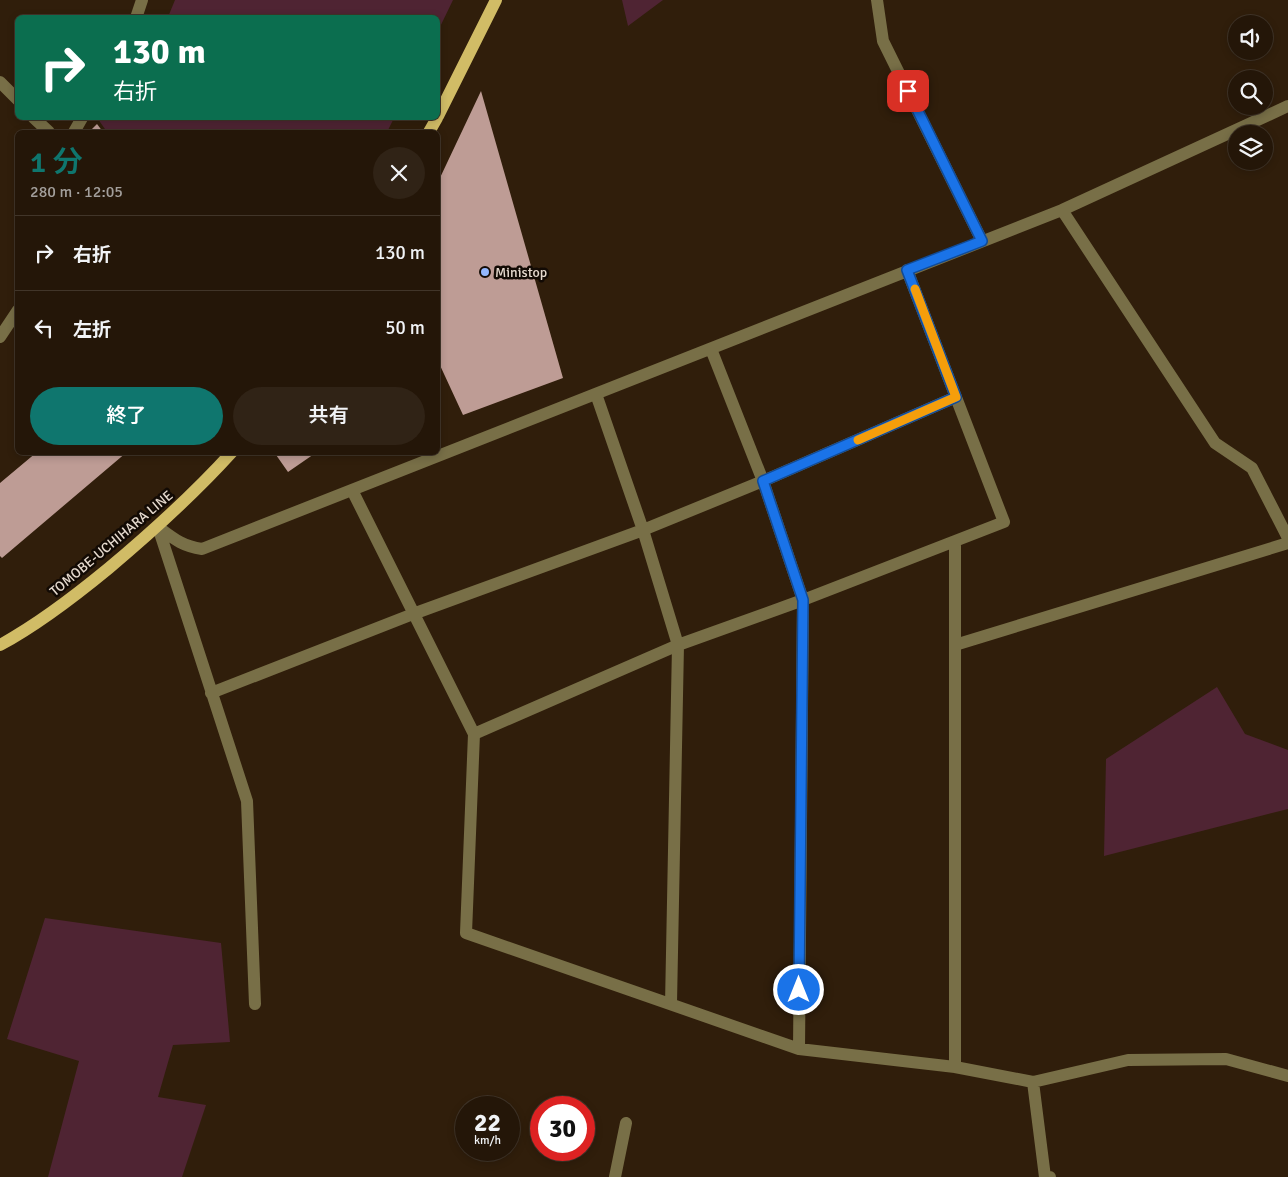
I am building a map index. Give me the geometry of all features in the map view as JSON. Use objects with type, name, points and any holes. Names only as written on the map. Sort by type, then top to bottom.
[{"type":"main road","points":[[440,111],[496,0]]},
{"type":"main road","name":"TOMOBE-UCHIHARA LINE","points":[[0,645],[20,634],[85,588],[158,527],[229,455]]},
{"type":"street","points":[[137,15],[142,0]]},
{"type":"street","points":[[877,0],[883,41],[982,241]]},
{"type":"street","points":[[0,82],[15,97]]},
{"type":"street","points":[[158,527],[187,546],[202,549],[1062,210],[1288,106]]},
{"type":"street","points":[[36,120],[47,130]]},
{"type":"street","points":[[1062,210],[1216,444],[1252,468],[1288,538]]},
{"type":"street","points":[[474,734],[678,645],[803,600],[1004,522],[907,270]]},
{"type":"street","points":[[0,337],[15,314]]},
{"type":"street","points":[[711,349],[763,481],[803,600],[799,1049]]},
{"type":"street","points":[[596,394],[643,530],[678,645],[671,1004]]},
{"type":"street","points":[[211,693],[413,614],[643,530],[763,481],[956,397]]},
{"type":"street","points":[[352,490],[474,734],[466,933],[799,1049],[955,1067],[1033,1082],[1128,1060],[1226,1059],[1288,1076]]},
{"type":"street","points":[[158,527],[247,801],[255,1004]]},
{"type":"street","points":[[955,541],[955,1067]]},
{"type":"street","points":[[955,644],[1288,543]]},
{"type":"street","points":[[1033,1082],[1046,1176],[1050,1177]]},
{"type":"street","points":[[616,1177],[626,1123]]},
{"type":"shaded area","points":[[175,0],[453,0],[440,27],[440,15],[169,15]]},
{"type":"shaded area","points":[[622,0],[663,0],[628,26]]},
{"type":"shaded area","points":[[99,120],[393,120],[388,130],[106,130]]},
{"type":"shaded area","points":[[1217,687],[1245,734],[1288,750],[1288,809],[1104,856],[1106,759]]},
{"type":"shaded area","points":[[45,918],[221,943],[230,1042],[173,1045],[158,1097],[206,1105],[182,1177],[48,1177],[79,1061],[7,1039]]},
{"type":"building","name":"Ministop","points":[[481,91],[563,378],[463,415],[440,365],[440,178]]},
{"type":"building","points":[[97,124],[102,130],[91,130]]},
{"type":"building","points":[[33,455],[123,455],[2,558],[0,556],[0,483]]},
{"type":"building","points":[[276,455],[313,455],[288,472]]},
{"type":"slow traffic","points":[[858,440],[956,397],[915,289]]},
{"type":"place","name":"Ministop","points":[[485,272]]},
{"type":"route","points":[[799,990],[803,600],[763,481],[956,397],[907,270],[982,241],[908,91]]}]
